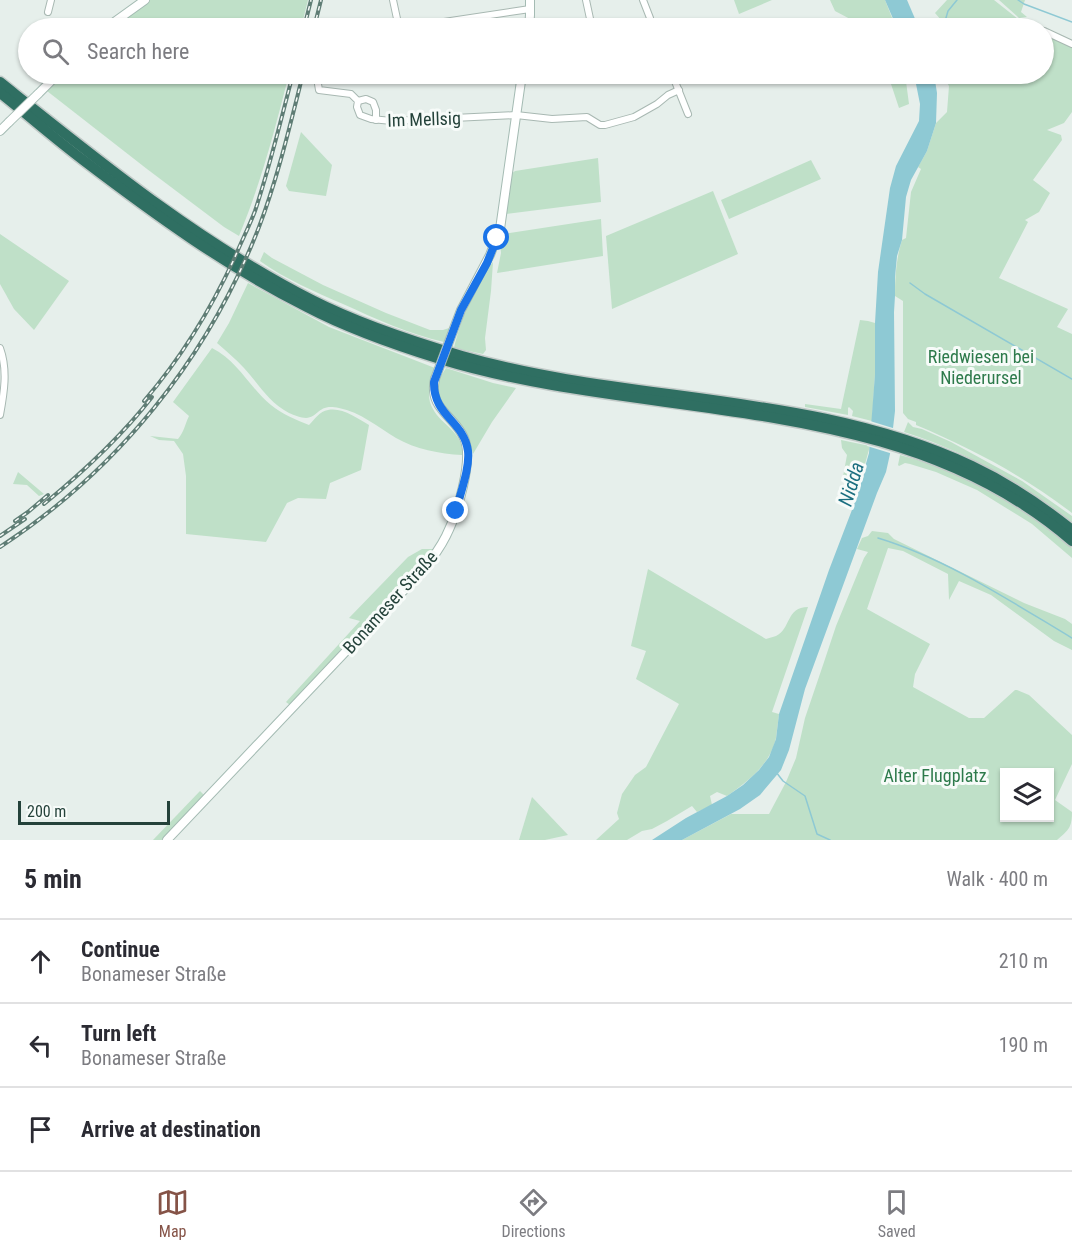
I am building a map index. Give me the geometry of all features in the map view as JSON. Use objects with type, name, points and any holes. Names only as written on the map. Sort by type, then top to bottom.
[{"type":"highway","points":[[0,82],[121,177],[211,241],[312,300],[350,317],[441,350],[503,366],[591,383],[766,408],[940,452],[1020,492],[1072,530]]},
{"type":"highway","points":[[0,93],[93,167],[167,222],[224,260],[308,308],[369,334],[461,365],[536,383],[868,433]]},
{"type":"highway","points":[[899,443],[987,483],[1049,522],[1072,541]]},
{"type":"street","points":[[48,12],[51,0]]},
{"type":"street","points":[[119,18],[145,0]]},
{"type":"street","points":[[393,0],[397,18]]},
{"type":"street","points":[[586,0],[590,18]]},
{"type":"street","points":[[643,0],[650,18]]},
{"type":"street","points":[[459,18],[530,5]]},
{"type":"street","points":[[1054,35],[1072,44]]},
{"type":"street","points":[[0,131],[48,84]]},
{"type":"street","name":"Im Mellsig","points":[[318,84],[319,90],[351,94],[358,101],[360,115],[376,120],[516,115],[552,119],[586,117],[600,125],[634,117],[679,90]]},
{"type":"street","name":"Bonameser Straße","points":[[167,840],[416,578],[442,544],[451,526],[466,471],[468,452],[460,430],[438,405],[434,389],[435,379],[461,310],[490,255],[500,229],[521,84]]},
{"type":"street","points":[[676,84],[688,114]]},
{"type":"street","points":[[358,101],[366,99],[373,102],[376,120]]},
{"type":"street","points":[[0,415],[5,375],[1,353]]},
{"type":"green space","points":[[149,0],[308,0],[304,18],[126,18]]},
{"type":"green space","points":[[734,0],[772,0],[739,14]]},
{"type":"green space","points":[[830,0],[885,0],[892,18],[848,18],[835,11]]},
{"type":"green space","points":[[947,0],[994,0],[1017,18],[939,18],[935,13]]},
{"type":"green space","points":[[999,0],[1025,0],[1021,12],[1027,17],[1019,18]]},
{"type":"green space","name":"Riedwiesen bei Niederursel","points":[[1054,38],[1072,45],[1072,112],[1064,123],[1047,130],[1061,135],[1062,140],[1033,180],[1050,193],[1039,212],[1025,220],[1028,222],[999,278],[1068,309],[1057,327],[1072,334],[1072,513],[1016,475],[957,443],[916,425],[916,422],[908,419],[903,413],[903,301],[895,296],[898,254],[902,240],[906,238],[911,192],[921,169],[918,167],[927,151],[936,123],[947,112],[948,84],[1054,84]]},
{"type":"green space","points":[[54,84],[286,84],[261,176],[239,236],[147,169],[47,91]]},
{"type":"green space","points":[[891,84],[906,84],[909,104],[899,108]]},
{"type":"green space","points":[[301,132],[332,165],[326,196],[289,191],[286,186]]},
{"type":"green space","points":[[598,158],[601,202],[506,214],[511,174],[515,171]]},
{"type":"green space","points":[[811,160],[821,179],[729,219],[721,200]]},
{"type":"green space","points":[[713,191],[738,254],[612,309],[606,236]]},
{"type":"green space","points":[[601,219],[603,256],[497,273],[503,234]]},
{"type":"green space","points":[[0,234],[69,281],[34,330],[14,309],[0,284]]},
{"type":"green space","points":[[264,252],[323,285],[386,313],[430,330],[449,328],[444,342],[393,326],[300,285],[260,261]]},
{"type":"green space","points":[[493,262],[485,338],[486,350],[483,354],[454,348],[469,303]]},
{"type":"green space","points":[[248,283],[329,327],[435,368],[429,399],[437,415],[460,440],[462,455],[436,452],[411,445],[362,416],[347,410],[327,407],[304,418],[282,409],[217,343]]},
{"type":"green space","points":[[860,320],[875,323],[872,421],[852,416],[853,411],[849,407],[848,415],[805,407],[805,404],[841,409]]},
{"type":"green space","points":[[212,348],[229,360],[271,405],[289,416],[309,425],[322,412],[333,409],[349,414],[369,425],[361,470],[330,483],[326,499],[298,498],[287,503],[266,542],[186,534],[186,476],[183,454],[174,441],[159,440],[150,436],[178,439],[189,416],[173,402]]},
{"type":"green space","points":[[446,368],[516,388],[473,454],[468,436],[442,405],[439,397],[438,381]]},
{"type":"green space","points":[[908,422],[913,427],[951,442],[1022,481],[1072,516],[1072,523],[1034,495],[970,458],[904,432]]},
{"type":"green space","points":[[841,440],[870,446],[860,482],[842,482],[847,455],[842,448]]},
{"type":"green space","points":[[900,455],[969,480],[1012,504],[1072,548],[1072,558],[1032,524],[977,490],[936,472],[910,464],[905,463],[899,466]]},
{"type":"green space","points":[[18,472],[44,494],[39,496],[27,485],[13,484]]},
{"type":"green space","name":"Alter Flugplatz","points":[[872,531],[888,533],[894,539],[1072,624],[1072,650],[1054,641],[991,595],[959,581],[949,600],[948,574],[903,551],[888,548],[867,609],[930,644],[915,674],[913,687],[969,718],[984,718],[1017,690],[1029,695],[1072,735],[1072,764],[1055,800],[1072,812],[1071,821],[1067,831],[1057,840],[682,840],[731,814],[769,814],[796,758],[805,718],[836,626],[868,552],[857,549],[862,538],[868,536]]},
{"type":"green space","points":[[422,549],[435,549],[290,705],[286,702],[360,621],[349,618],[408,557]]},
{"type":"green space","points":[[648,569],[766,639],[781,633],[792,614],[801,608],[808,607],[772,712],[779,714],[773,748],[757,772],[727,796],[717,792],[710,796],[712,805],[697,812],[692,806],[652,829],[642,831],[627,840],[596,840],[619,819],[617,813],[622,794],[635,775],[646,767],[679,704],[636,679],[646,651],[631,646]]},
{"type":"green space","points":[[200,791],[205,796],[162,840],[153,840]]},
{"type":"green space","points":[[532,797],[568,835],[545,840],[519,840]]},
{"type":"water","points":[[885,0],[907,0],[915,18],[893,18]]},
{"type":"water","points":[[916,84],[936,84],[936,123],[927,151],[911,180],[906,197],[902,240],[897,256],[894,312],[895,411],[890,454],[886,472],[805,689],[789,750],[781,770],[760,795],[740,809],[682,840],[652,840],[743,785],[769,757],[776,739],[779,714],[855,502],[869,453],[875,374],[878,272],[890,188],[896,166],[919,121],[920,104]]},
{"type":"pier","points":[[870,421],[896,429],[893,454],[867,446]]},
{"type":"waterway","points":[[946,18],[948,11],[957,0]]},
{"type":"waterway","points":[[1018,0],[1072,22]]},
{"type":"waterway","points":[[910,283],[925,294],[1072,379]]},
{"type":"waterway","points":[[878,538],[929,557],[953,569],[1072,638]]},
{"type":"waterway","points":[[776,772],[783,781],[805,796],[817,834],[830,840]]},
{"type":"railway","points":[[306,18],[311,0]]},
{"type":"railway","points":[[316,18],[321,0]]},
{"type":"railway","points":[[144,401],[195,332],[235,257],[253,217],[290,84]]},
{"type":"railway","points":[[0,547],[43,517],[83,483],[155,407],[186,366],[214,321],[259,227],[278,170],[300,84]]},
{"type":"railway","points":[[44,504],[101,454],[152,397]]},
{"type":"railway","points":[[15,521],[48,495]]},
{"type":"railway","points":[[0,536],[25,519]]},
{"type":"route","points":[[456,511],[466,471],[468,452],[460,430],[438,405],[434,382],[461,310],[487,263],[497,238]]},
{"type":"water label","name":"Nidda","points":[[851,484]]}]
